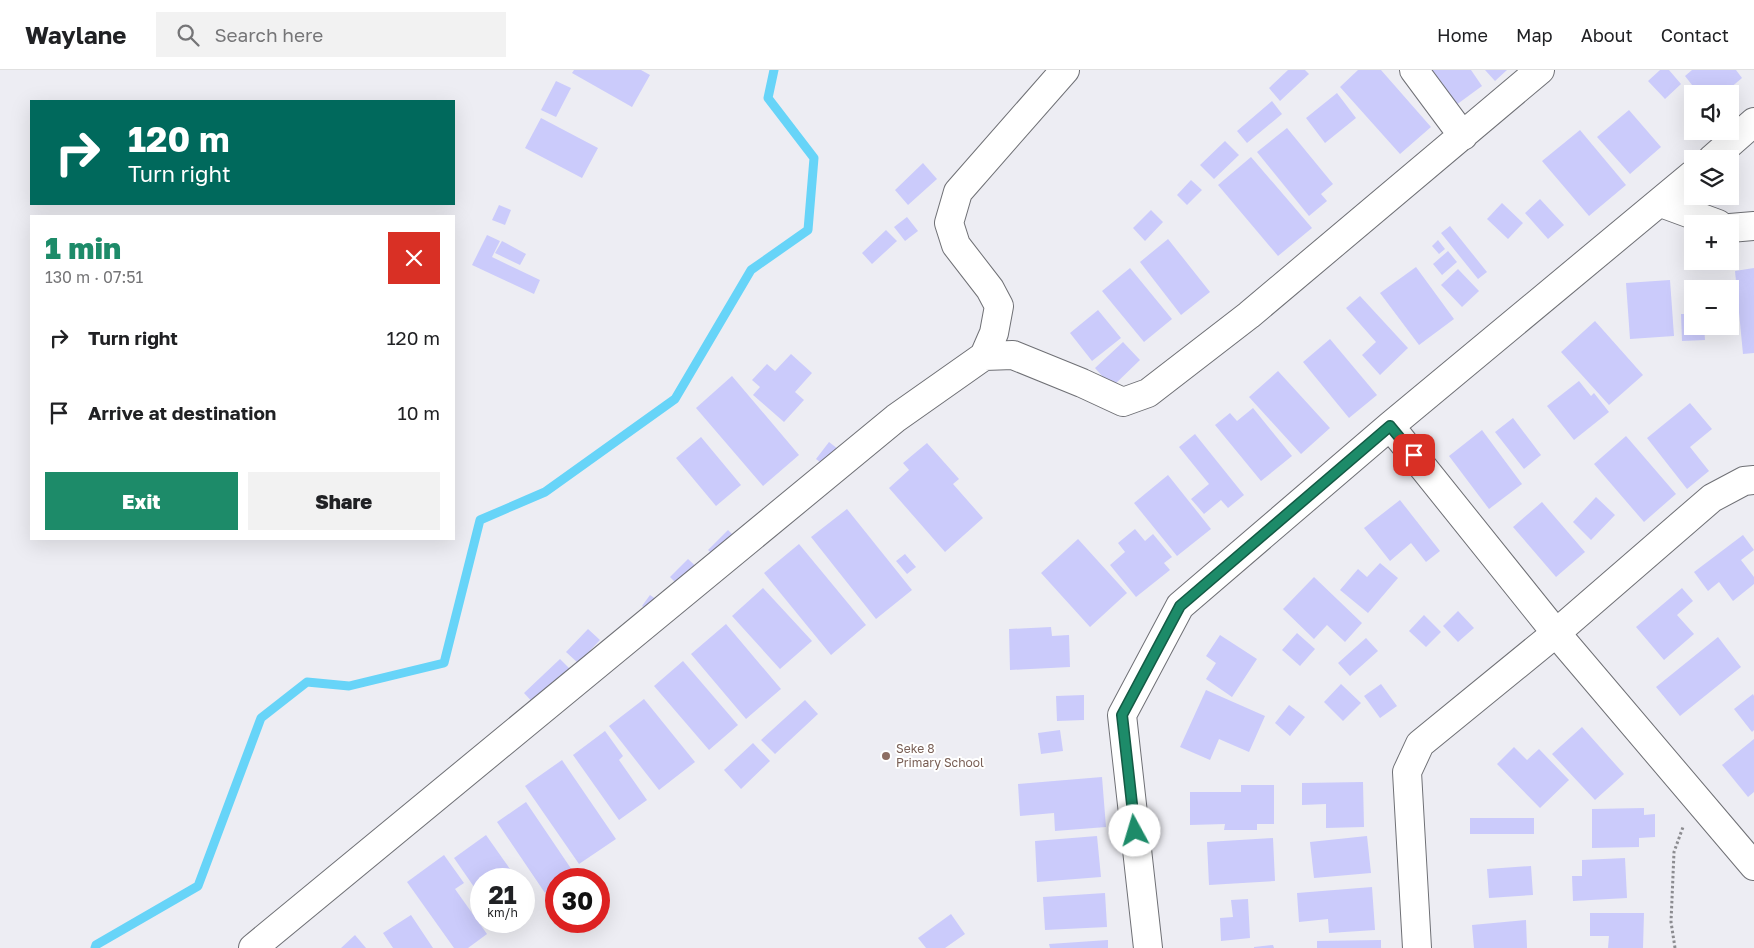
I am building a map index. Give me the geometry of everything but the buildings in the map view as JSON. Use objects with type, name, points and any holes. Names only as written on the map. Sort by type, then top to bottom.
[{"type":"street","points":[[253,948],[889,424],[984,356],[994,333],[999,306],[990,289],[956,246],[949,223],[958,192],[1065,70]]},
{"type":"street","points":[[1414,70],[1463,136]]},
{"type":"street","points":[[984,356],[1012,355],[1082,382],[1124,402],[1148,393],[1249,315],[1540,70]]},
{"type":"street","points":[[1722,150],[1754,122]]},
{"type":"street","points":[[1148,948],[1122,715],[1180,606],[1390,426],[1684,182]]},
{"type":"street","points":[[1661,203],[1694,215]]},
{"type":"street","points":[[1739,227],[1754,226]]},
{"type":"street","points":[[1390,426],[1556,633],[1754,866]]},
{"type":"street","points":[[1417,948],[1407,772],[1420,744],[1556,633],[1712,498],[1744,481],[1754,480]]},
{"type":"path","points":[[1675,948],[1671,922],[1674,852],[1694,796]]},
{"type":"waterway","points":[[95,948],[96,945],[198,886],[261,718],[307,682],[349,686],[444,663],[480,520],[545,492],[675,399],[751,270],[808,230],[814,158],[768,98],[774,70]]},
{"type":"place","name":"Seke 8 Primary School","points":[[886,756]]},
{"type":"route","points":[[1135,831],[1122,715],[1180,606],[1390,426],[1414,455]]}]
